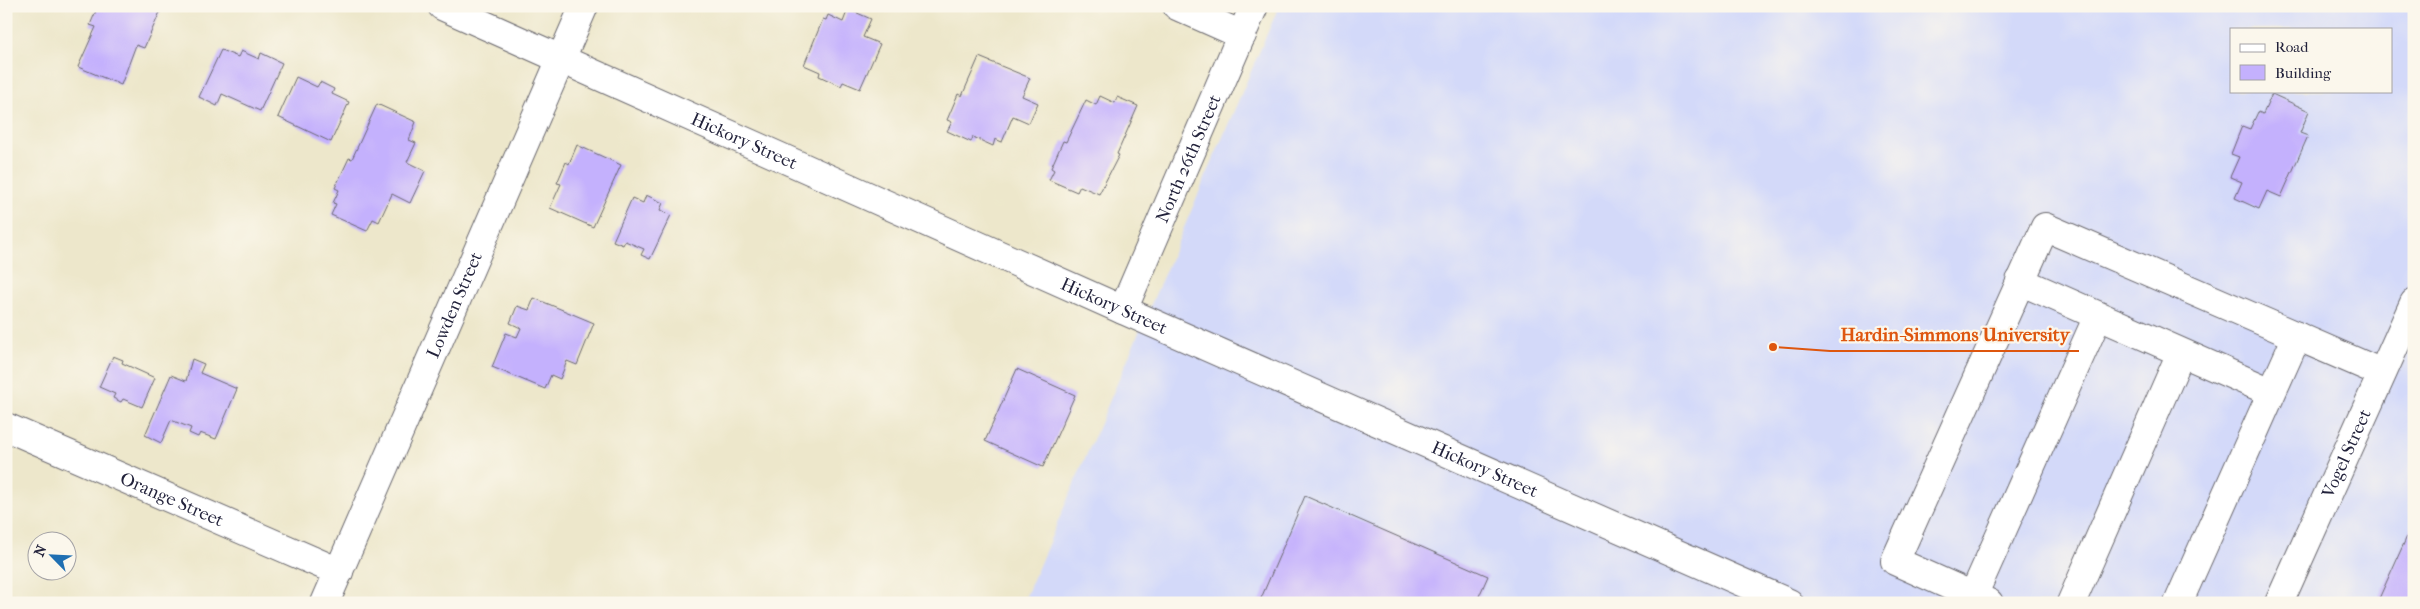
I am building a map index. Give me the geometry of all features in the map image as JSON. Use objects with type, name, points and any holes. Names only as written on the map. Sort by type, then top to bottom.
[{"type":"street","name":"Hickory Street","points":[[442,6],[1123,310],[1789,603]]},
{"type":"street","name":"Lowden Street","points":[[325,603],[584,6]]},
{"type":"street","points":[[1177,6],[1242,35]]},
{"type":"street","name":"North 26th Street","points":[[1123,310],[1254,6]]},
{"type":"street","points":[[2098,316],[1981,599],[1895,561],[2045,226],[2382,374]]},
{"type":"street","points":[[2020,281],[2272,392]]},
{"type":"street","name":"Vogel Street","points":[[2279,603],[2414,303]]},
{"type":"street","points":[[2178,603],[2297,336]]},
{"type":"street","points":[[2071,603],[2181,353]]},
{"type":"street","name":"Orange Street","points":[[6,427],[339,572]]},
{"type":"shaded area","points":[[1279,6],[2414,6],[2414,603],[1023,603]]},
{"type":"building","points":[[98,6],[147,6],[160,12],[144,48],[136,45],[121,85],[78,67],[96,27],[90,25]]},
{"type":"building","points":[[848,9],[871,19],[863,37],[880,44],[860,89],[843,82],[841,86],[819,76],[820,72],[804,65],[823,19],[826,20],[828,15],[843,22]]},
{"type":"building","points":[[221,50],[238,57],[241,51],[259,59],[261,53],[282,63],[260,111],[222,94],[217,106],[199,97]]},
{"type":"building","points":[[979,57],[1030,78],[1022,96],[1038,103],[1029,123],[1013,116],[1002,142],[995,139],[993,146],[973,137],[971,142],[947,131],[952,122],[947,120],[958,94],[962,96]]},
{"type":"building","points":[[296,77],[317,87],[320,82],[334,89],[332,94],[349,102],[331,142],[278,117]]},
{"type":"building","points":[[2272,94],[2309,111],[2300,133],[2308,136],[2281,197],[2267,191],[2259,209],[2235,198],[2242,182],[2230,177],[2239,157],[2231,154],[2242,126],[2250,129],[2258,112],[2263,114]]},
{"type":"building","points":[[1100,96],[1115,103],[1117,97],[1138,106],[1117,154],[1119,155],[1099,194],[1080,186],[1077,192],[1049,180],[1054,170],[1051,168],[1063,141],[1066,142],[1086,100],[1096,105]]},
{"type":"building","points":[[377,104],[416,122],[409,140],[416,143],[407,162],[425,171],[410,203],[392,194],[379,222],[373,219],[367,231],[331,215],[336,204],[333,203],[339,190],[335,188],[349,158],[352,159]]},
{"type":"building","points":[[577,145],[621,165],[593,227],[550,208],[561,184],[557,183],[566,162],[569,164]]},
{"type":"building","points":[[646,195],[663,203],[660,210],[671,215],[650,259],[641,255],[644,249],[625,241],[623,245],[613,241],[632,198],[643,203]]},
{"type":"building","points":[[534,298],[594,323],[577,365],[567,361],[560,379],[551,375],[545,389],[492,367],[506,333],[517,337],[521,328],[510,323],[517,306],[529,310]]},
{"type":"building","points":[[113,356],[123,360],[122,363],[155,378],[142,407],[123,399],[121,402],[113,398],[115,394],[99,387]]},
{"type":"building","points":[[192,359],[204,364],[200,373],[237,389],[216,439],[200,433],[198,437],[189,433],[191,428],[171,420],[161,443],[145,435],[171,375],[186,381]]},
{"type":"building","points":[[1017,369],[1075,395],[1043,467],[985,441]]},
{"type":"building","points":[[1305,496],[1488,576],[1476,603],[1259,603]]},
{"type":"building","points":[[2414,521],[2414,603],[2377,603]]},
{"type":"place","name":"Hardin-Simmons University","points":[[1773,347]]}]
